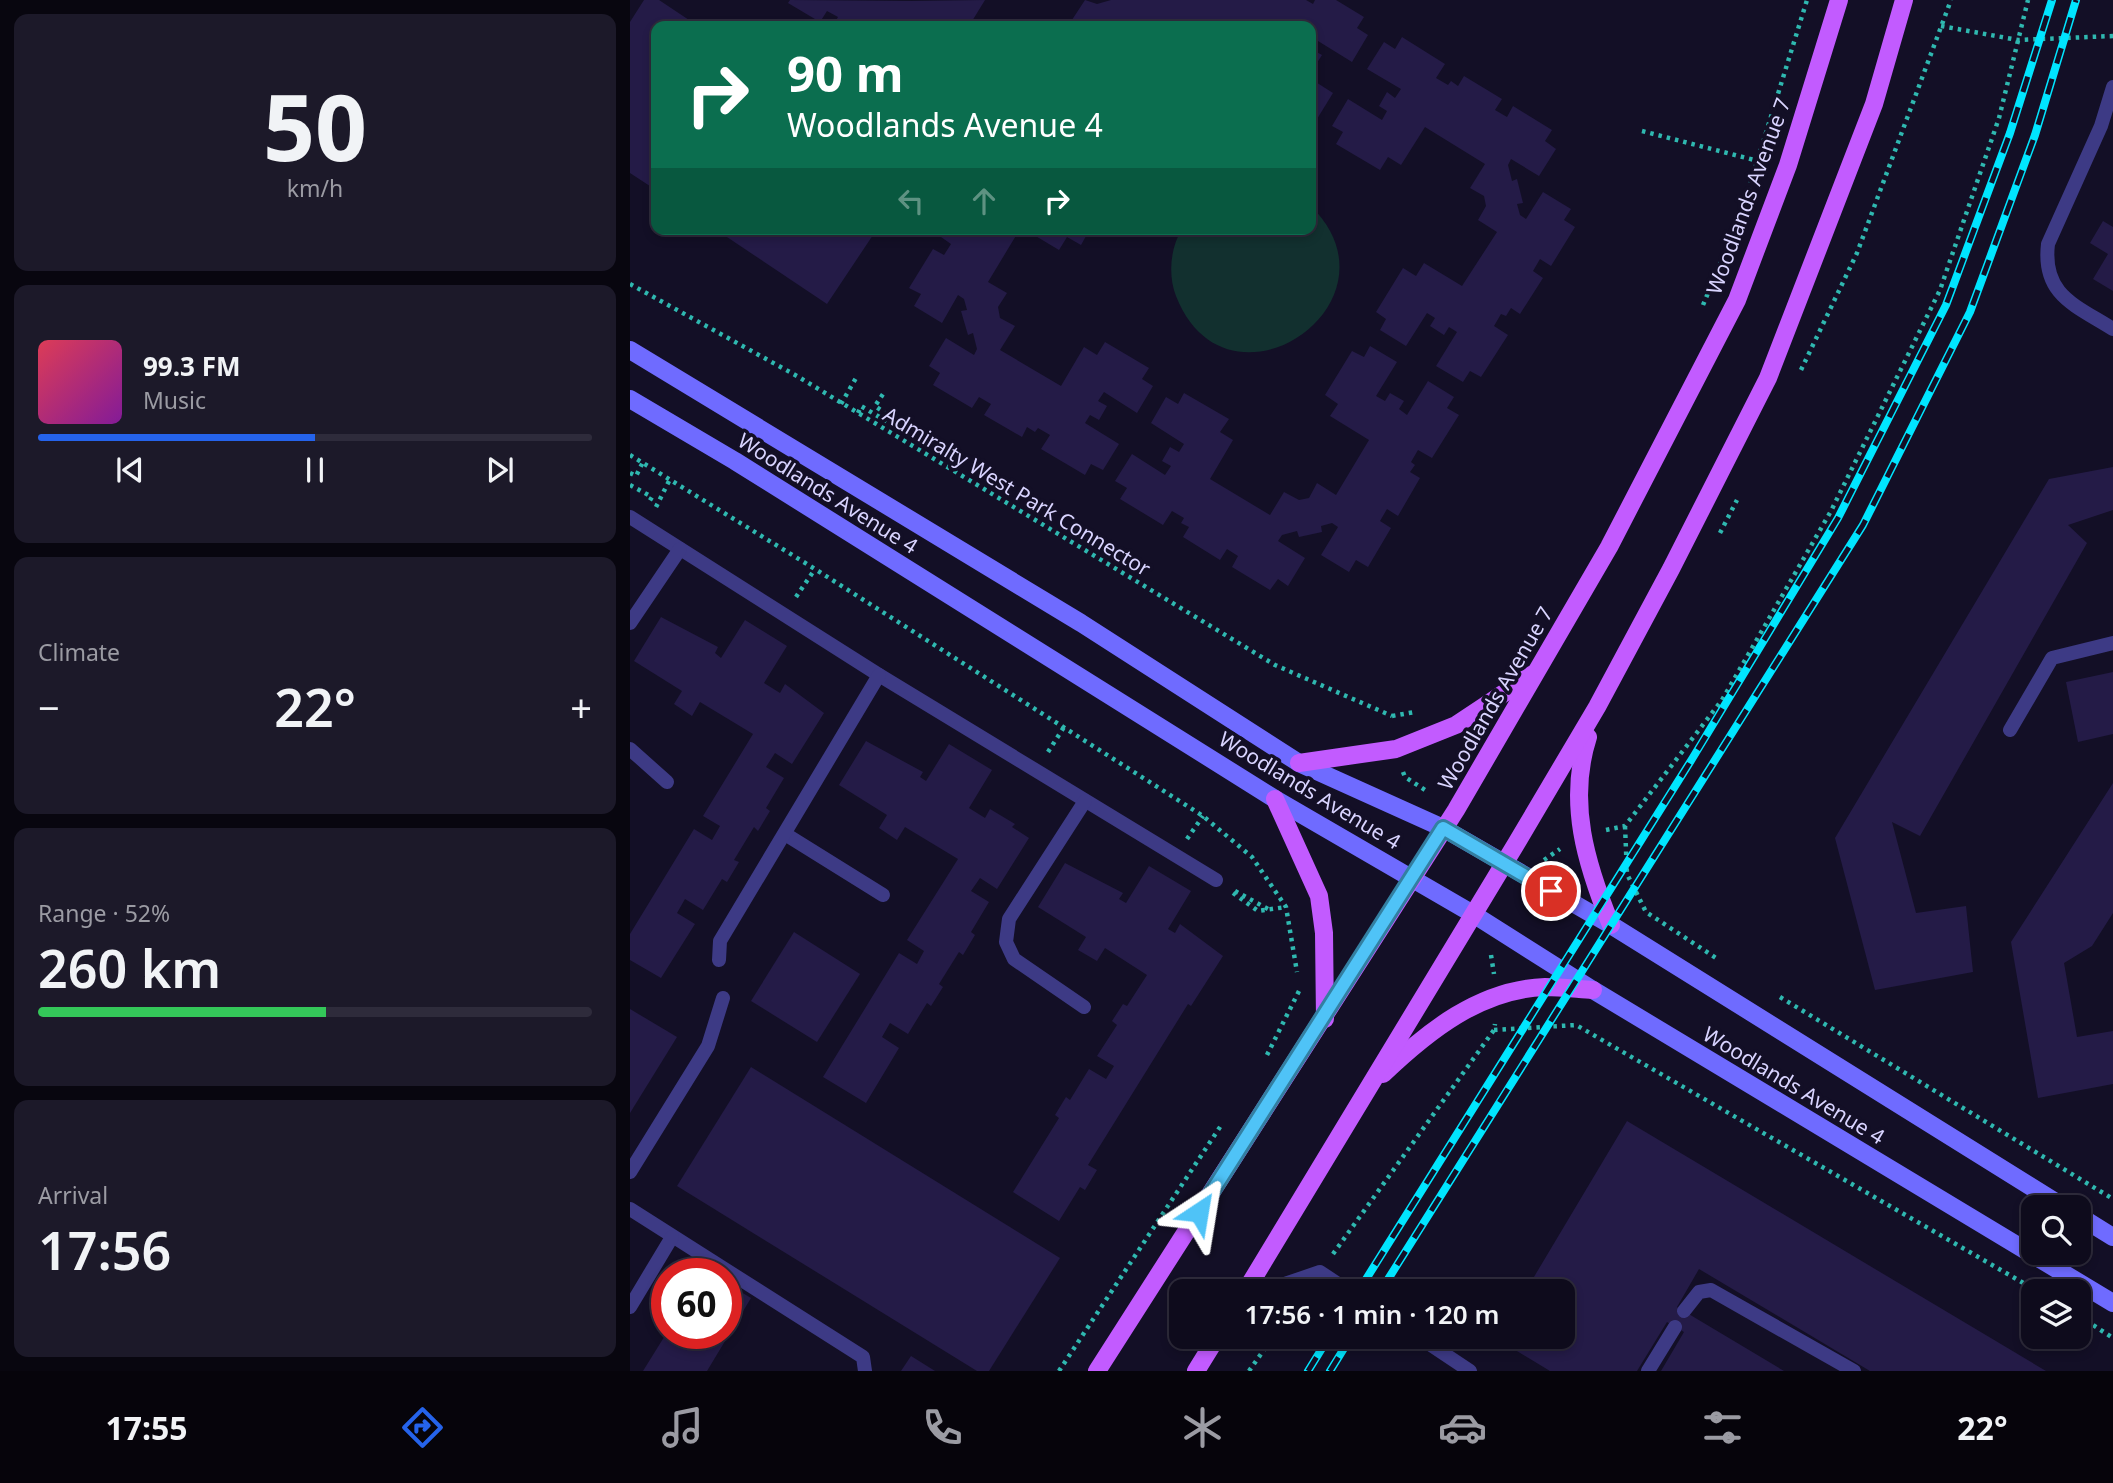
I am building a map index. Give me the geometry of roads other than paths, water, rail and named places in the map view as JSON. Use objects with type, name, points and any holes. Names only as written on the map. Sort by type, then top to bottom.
[{"type":"main road","name":"Woodlands Avenue 7","points":[[1097,1371],[1414,878],[1539,670],[1609,547],[1737,300],[1788,165],[1839,0]]},
{"type":"main road","points":[[1253,1279],[1597,707],[1768,378],[1874,104],[1905,0]]},
{"type":"main road","name":"Woodlands Avenue 4","points":[[630,350],[1069,616],[1299,763],[1443,828],[1611,925],[2044,1195]]},
{"type":"main road","name":"Woodlands Avenue 4","points":[[630,399],[735,461],[1275,799],[1414,878],[1593,990],[2113,1303]]},
{"type":"main road","points":[[1299,763],[1396,749],[1456,725],[1539,670]]},
{"type":"main road","points":[[1597,707],[1582,755],[1578,796],[1589,871],[1611,925]]},
{"type":"main road","points":[[1275,799],[1319,896],[1324,933],[1325,1019]]},
{"type":"main road","points":[[1365,1091],[1411,1046],[1461,1011],[1485,1001],[1544,987],[1593,990]]},
{"type":"main road","points":[[2091,1223],[2113,1237]]},
{"type":"main road","points":[[1196,1371],[1210,1349]]},
{"type":"lane","points":[[2113,88],[2107,129],[2048,244],[2045,264],[2050,282],[2064,299],[2113,329]]},
{"type":"lane","points":[[630,517],[879,675],[1216,880]]},
{"type":"lane","points":[[630,623],[680,549]]},
{"type":"lane","points":[[2010,730],[2052,658],[2113,643]]},
{"type":"lane","points":[[719,960],[720,941],[879,675]]},
{"type":"lane","points":[[630,749],[667,782]]},
{"type":"lane","points":[[1084,801],[1009,919],[1006,942],[1014,958],[1084,1007]]},
{"type":"lane","points":[[785,834],[883,895]]},
{"type":"lane","points":[[630,1172],[708,1046],[723,998]]},
{"type":"lane","points":[[630,1209],[863,1357],[865,1371]]},
{"type":"lane","points":[[630,1307],[672,1237]]},
{"type":"lane","points":[[1299,1279],[1320,1272],[1330,1279]]},
{"type":"lane","points":[[1684,1311],[1699,1292],[1711,1290],[1854,1371]]},
{"type":"lane","points":[[1648,1371],[1675,1327]]},
{"type":"lane","points":[[1437,1349],[1470,1371]]},
{"type":"railway","points":[[1366,1279],[1692,759],[1838,518],[1946,305],[2010,133],[2052,0]]},
{"type":"railway","points":[[1388,1279],[1863,525],[1970,312],[2035,135],[2076,0]]},
{"type":"railway","points":[[1308,1371],[1322,1349]]},
{"type":"railway","points":[[1330,1371],[1344,1349]]}]
